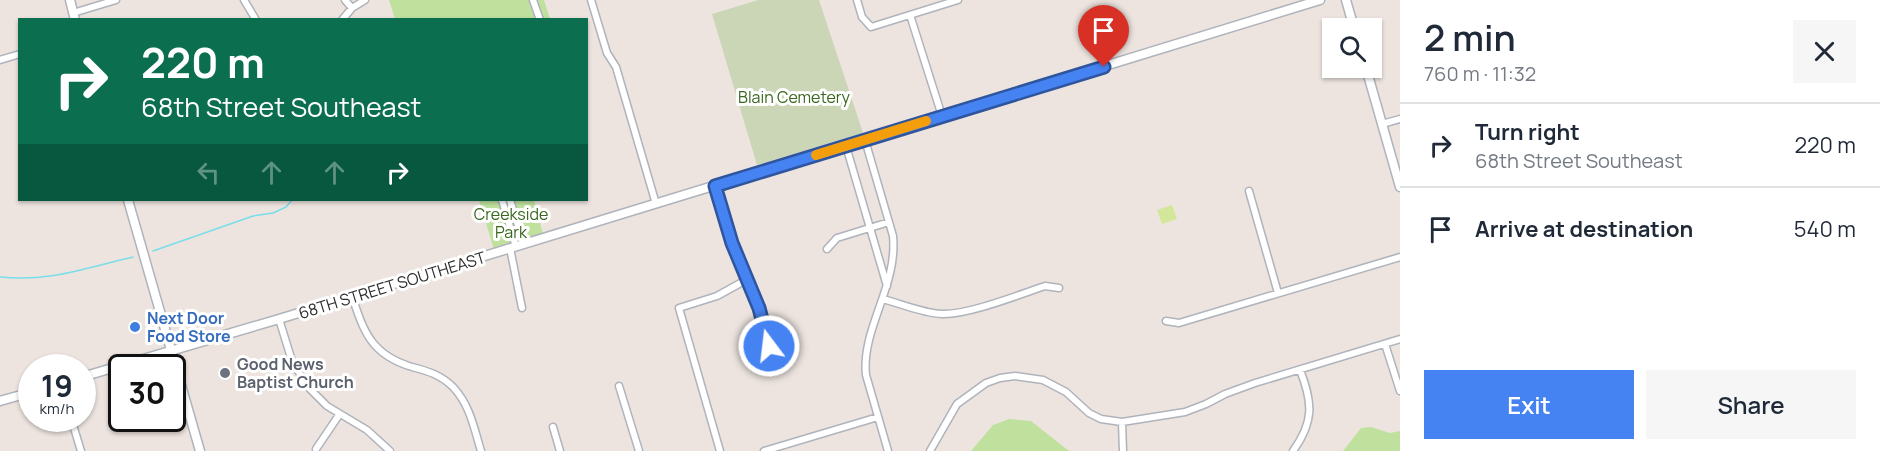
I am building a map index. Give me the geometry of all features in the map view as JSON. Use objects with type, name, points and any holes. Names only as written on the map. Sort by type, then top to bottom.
[{"type":"main road","points":[[70,0],[74,16]]},
{"type":"main road","name":"68TH STREET SOUTHEAST","points":[[96,373],[172,352],[1320,0]]},
{"type":"main road","points":[[1346,0],[1351,18]]},
{"type":"main road","points":[[1369,78],[1400,187]]},
{"type":"main road","points":[[128,201],[200,451]]},
{"type":"main road","points":[[0,401],[18,396]]},
{"type":"street","points":[[74,16],[116,0]]},
{"type":"street","points":[[244,0],[255,18]]},
{"type":"street","points":[[345,0],[352,8]]},
{"type":"street","points":[[344,18],[352,8],[365,0]]},
{"type":"street","points":[[533,0],[539,18]]},
{"type":"street","points":[[591,0],[606,53],[616,67],[656,204]]},
{"type":"street","points":[[857,0],[862,17],[871,27],[958,0]]},
{"type":"street","points":[[910,15],[942,116]]},
{"type":"street","points":[[0,60],[18,55]]},
{"type":"street","points":[[1382,124],[1400,119]]},
{"type":"street","points":[[865,140],[892,236],[894,255],[864,364],[888,451]]},
{"type":"street","points":[[846,146],[887,286]]},
{"type":"street","points":[[715,186],[732,243],[759,308],[774,365]]},
{"type":"street","points":[[1249,191],[1278,293]]},
{"type":"street","points":[[502,201],[516,246]]},
{"type":"street","points":[[510,201],[522,308]]},
{"type":"street","points":[[827,249],[837,238],[888,222]]},
{"type":"street","points":[[1166,321],[1179,323],[1400,257]]},
{"type":"street","points":[[720,451],[679,308],[717,296],[746,280]]},
{"type":"street","points":[[883,299],[944,314],[962,312],[1045,286],[1059,288]]},
{"type":"street","points":[[352,296],[363,330],[381,352],[390,358],[435,373],[463,400],[481,451]]},
{"type":"street","points":[[279,319],[297,371],[319,399],[339,415],[367,430],[390,451]]},
{"type":"street","points":[[930,451],[957,404],[986,383],[1000,378],[1015,376],[1043,381],[1066,392],[1089,413],[1122,422],[1185,412],[1225,394],[1286,373],[1400,339]]},
{"type":"street","points":[[1385,344],[1400,391]]},
{"type":"street","points":[[1293,451],[1303,438],[1310,413],[1306,386],[1300,370]]},
{"type":"street","points":[[620,386],[639,451]]},
{"type":"street","points":[[316,449],[339,415]]},
{"type":"street","points":[[764,451],[878,417]]},
{"type":"street","points":[[1122,422],[1123,451]]},
{"type":"street","points":[[553,427],[560,451]]},
{"type":"street","points":[[75,432],[81,451]]},
{"type":"green space","points":[[389,0],[544,0],[550,18],[395,18]]},
{"type":"green space","name":"Blain Cemetery","points":[[758,0],[819,0],[863,133],[757,165],[712,14]]},
{"type":"green space","name":"Creekside Park","points":[[479,201],[534,201],[544,238],[495,253]]},
{"type":"green space","points":[[1172,205],[1177,219],[1162,224],[1157,210]]},
{"type":"green space","points":[[1009,419],[1031,421],[1069,451],[971,451],[993,425]]},
{"type":"green space","points":[[1371,427],[1390,433],[1400,431],[1400,451],[1343,451],[1361,428]]},
{"type":"waterway","points":[[153,251],[253,216],[273,213],[286,207],[291,201]]},
{"type":"waterway","points":[[0,277],[52,276],[133,257]]},
{"type":"slow traffic","points":[[816,155],[926,121]]},
{"type":"place","name":"Next Door Food Store","points":[[135,327]]},
{"type":"place","name":"Good News Baptist Church","points":[[225,373]]},
{"type":"route","points":[[769,346],[759,308],[738,262],[715,186],[1104,67]]}]
